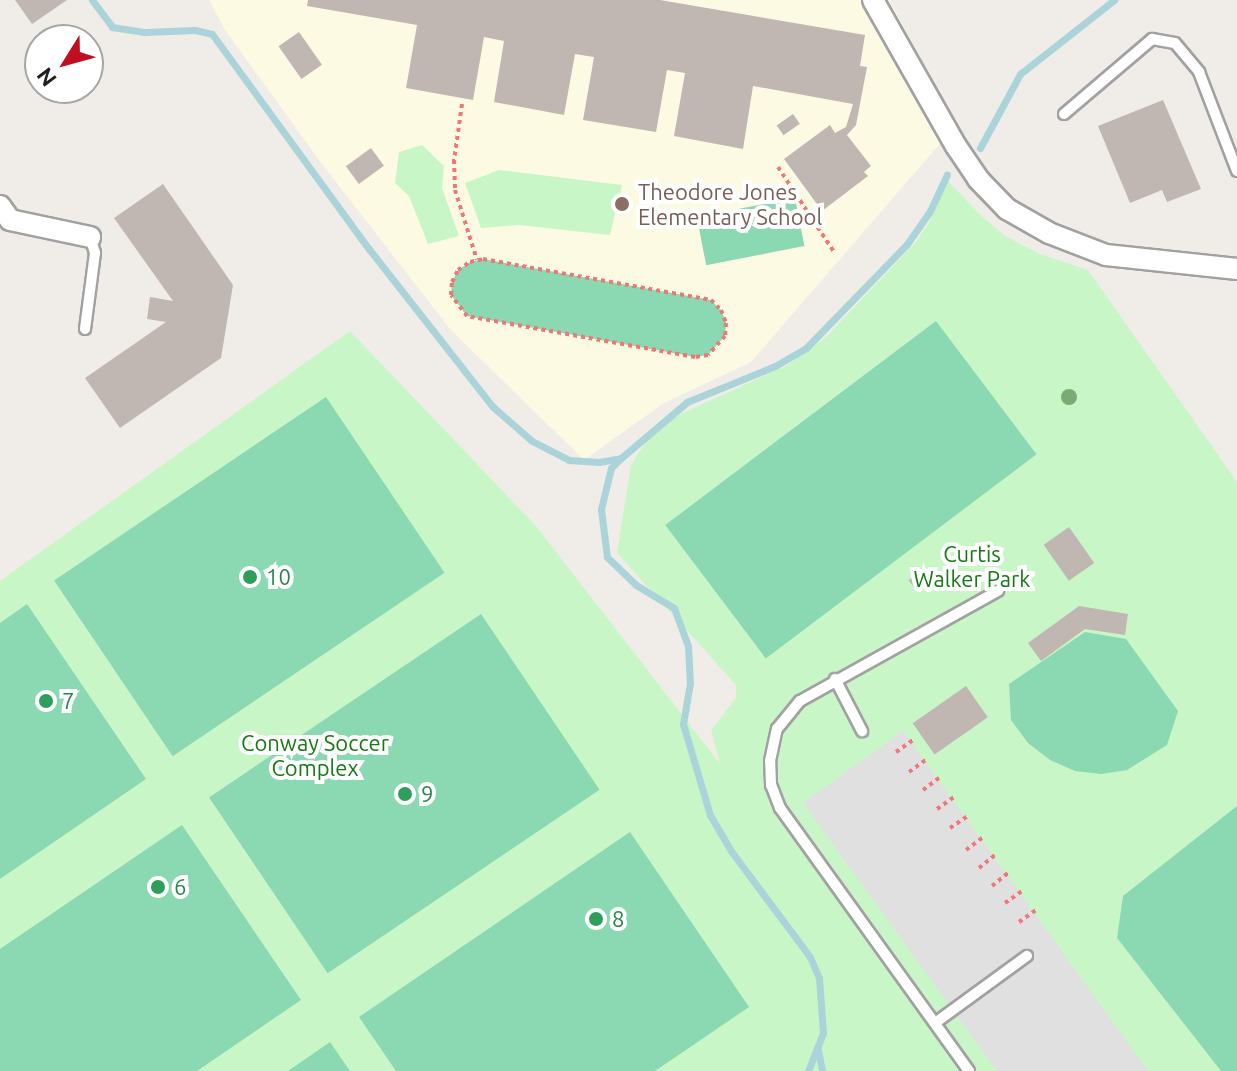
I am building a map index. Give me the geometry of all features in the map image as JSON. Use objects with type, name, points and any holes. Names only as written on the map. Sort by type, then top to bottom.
[{"type":"street","points":[[873,0],[956,146],[978,179],[1007,209],[1049,233],[1106,255],[1237,269]]},
{"type":"street","points":[[0,206],[10,220],[90,237]]},
{"type":"lane","points":[[1064,114],[1152,39],[1175,43],[1199,72],[1237,171]]},
{"type":"lane","points":[[85,329],[95,253],[90,237]]},
{"type":"lane","points":[[969,1071],[780,808],[773,792],[770,761],[777,729],[800,701],[998,591]]},
{"type":"lane","points":[[835,679],[862,731]]},
{"type":"lane","points":[[935,1023],[1027,956]]},
{"type":"path","points":[[462,104],[454,160],[455,190],[477,260]]},
{"type":"path","points":[[778,167],[834,252]]},
{"type":"path","points":[[477,260],[711,300],[721,310],[726,323],[725,336],[718,347],[695,357],[467,316],[451,295],[452,282],[458,270],[477,260]]},
{"type":"path","points":[[896,752],[913,740]]},
{"type":"path","points":[[909,772],[927,759]]},
{"type":"path","points":[[923,790],[940,777]]},
{"type":"path","points":[[937,809],[954,797]]},
{"type":"path","points":[[950,828],[968,816]]},
{"type":"path","points":[[966,850],[983,837]]},
{"type":"path","points":[[979,868],[996,854]]},
{"type":"path","points":[[992,886],[1009,872]]},
{"type":"path","points":[[1005,903],[1022,891]]},
{"type":"path","points":[[1019,922],[1036,910]]},
{"type":"shaded area","name":"Theodore Jones Elementary School","points":[[209,0],[889,0],[957,124],[751,362],[664,403],[584,460],[450,329],[322,164],[225,30]]},
{"type":"shaded area","points":[[903,731],[1148,1071],[997,1071],[803,803]]},
{"type":"green space","points":[[422,145],[444,166],[442,188],[459,236],[428,244],[409,196],[395,183],[399,152]]},
{"type":"green space","points":[[499,170],[622,185],[610,235],[519,225],[481,228],[465,183]]},
{"type":"green space","points":[[947,180],[1005,236],[1040,254],[1088,270],[1237,482],[1237,1071],[0,1071],[0,581],[350,331],[536,526],[720,764],[711,730],[736,698],[736,685],[617,553],[631,465],[650,436],[676,416],[786,366],[827,336],[915,243],[929,223]]},
{"type":"green space","points":[[795,198],[804,246],[706,265],[697,217]]},
{"type":"green space","points":[[483,259],[711,300],[721,310],[726,322],[725,336],[708,355],[695,357],[467,316],[451,295],[452,282],[458,270],[470,262]]},
{"type":"green space","points":[[936,321],[1037,454],[766,658],[665,525]]},
{"type":"green space","name":"10","points":[[326,397],[445,573],[173,756],[54,580]]},
{"type":"green space","name":"7","points":[[27,604],[146,779],[0,879],[0,623]]},
{"type":"green space","name":"9","points":[[481,614],[600,790],[328,973],[209,797]]},
{"type":"green space","points":[[1085,632],[1126,639],[1178,711],[1167,745],[1127,770],[1101,774],[1075,771],[1050,760],[1028,743],[1011,720],[1009,684]]},
{"type":"green space","points":[[1237,806],[1237,1071],[1221,1071],[1117,938],[1123,896]]},
{"type":"green space","name":"6","points":[[182,825],[301,1000],[197,1071],[0,1071],[0,949]]},
{"type":"green space","name":"8","points":[[630,832],[749,1007],[655,1071],[396,1071],[359,1017]]},
{"type":"green space","points":[[330,1042],[350,1071],[288,1071]]},
{"type":"building","points":[[15,0],[67,0],[32,24]]},
{"type":"building","points":[[308,0],[660,0],[865,35],[860,66],[867,67],[856,125],[847,135],[871,166],[864,172],[868,176],[822,211],[784,159],[830,125],[835,133],[846,127],[853,104],[753,86],[743,149],[674,136],[685,73],[667,70],[656,132],[583,120],[594,57],[575,54],[564,115],[494,102],[504,41],[484,37],[473,100],[406,88],[417,25],[307,6]]},
{"type":"building","points":[[299,32],[322,65],[301,79],[279,46]]},
{"type":"building","points":[[1163,100],[1201,189],[1167,202],[1162,190],[1130,203],[1098,126]]},
{"type":"building","points":[[793,114],[800,124],[783,135],[777,125]]},
{"type":"building","points":[[371,148],[384,166],[359,184],[346,166]]},
{"type":"building","points":[[163,184],[233,285],[221,358],[120,428],[85,378],[166,322],[147,319],[150,297],[173,301],[114,218]]},
{"type":"building","points":[[1069,527],[1094,563],[1069,581],[1044,545]]},
{"type":"building","points":[[924,569],[932,580],[917,591],[909,580]]},
{"type":"building","points":[[1079,606],[1128,614],[1125,635],[1085,629],[1041,661],[1028,643]]},
{"type":"building","points":[[966,686],[988,717],[935,754],[913,723]]},
{"type":"waterway","points":[[92,0],[112,27],[145,32],[195,30],[212,34],[369,249],[492,406],[532,441],[569,460],[599,462],[621,458],[687,402],[775,366],[806,348],[907,244],[930,211],[947,175]]},
{"type":"waterway","points":[[980,148],[1020,74],[1114,0]]},
{"type":"waterway","points":[[621,458],[611,468],[601,509],[607,557],[636,585],[674,608],[688,646],[690,683],[683,724],[710,815],[731,851],[810,957],[819,978],[823,1033],[808,1071]]},
{"type":"waterway","points":[[818,1050],[822,1071]]},
{"type":"place","name":"Theodore Jones Elementary School","points":[[622,204]]},
{"type":"place","name":"10","points":[[250,577]]},
{"type":"place","name":"7","points":[[46,701]]},
{"type":"place","name":"9","points":[[405,794]]},
{"type":"place","name":"6","points":[[158,887]]},
{"type":"place","name":"8","points":[[596,919]]},
{"type":"park label","name":"Curtis Walker Park","points":[[972,566]]},
{"type":"park label","name":"Conway Soccer Complex","points":[[315,754]]}]
